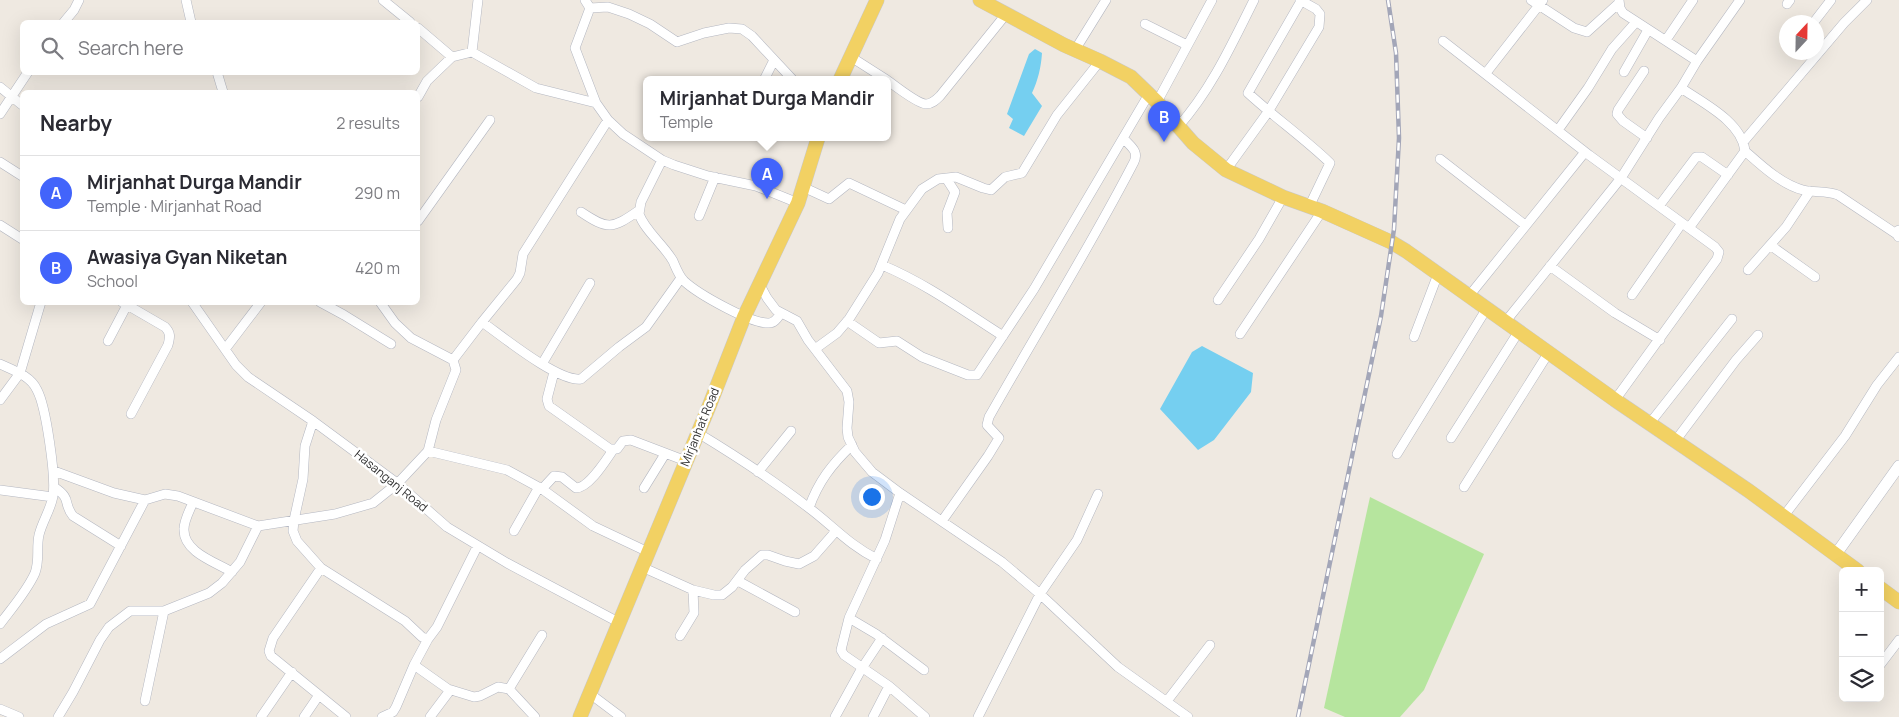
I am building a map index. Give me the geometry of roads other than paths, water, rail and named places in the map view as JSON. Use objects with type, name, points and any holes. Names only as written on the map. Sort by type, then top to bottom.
[{"type":"main road","points":[[842,76],[876,0]]},
{"type":"main road","points":[[980,0],[1131,77],[1194,143],[1226,170],[1283,197],[1316,209],[1391,242],[1519,330],[1615,400],[1676,440],[1853,567]]},
{"type":"main road","name":"Mirjanhat Road","points":[[580,717],[698,433],[744,316],[758,283],[798,203],[817,141]]},
{"type":"main road","points":[[1884,591],[1899,602]]},
{"type":"street","points":[[66,20],[74,10],[78,0]]},
{"type":"street","points":[[186,0],[191,20]]},
{"type":"street","points":[[383,0],[408,20]]},
{"type":"street","points":[[472,52],[478,0]]},
{"type":"street","points":[[1075,50],[1106,0]]},
{"type":"street","points":[[847,321],[879,343],[897,341],[914,353],[968,376],[977,375],[1034,289],[1124,139],[1187,45],[1212,0]]},
{"type":"street","points":[[1178,127],[1201,98],[1254,0]]},
{"type":"street","points":[[1226,170],[1268,112],[1319,27],[1320,14],[1316,9],[1300,0],[1248,93],[1268,112],[1311,144],[1330,163],[1316,209],[1240,334]]},
{"type":"street","points":[[1666,40],[1693,0]]},
{"type":"street","points":[[1506,321],[1621,178],[1697,61],[1740,0]]},
{"type":"street","points":[[1819,15],[1831,0]]},
{"type":"street","points":[[1744,140],[1844,23],[1868,0]]},
{"type":"street","points":[[1486,74],[1520,32],[1538,2],[1574,28],[1587,32],[1619,2],[1623,13],[1697,61]]},
{"type":"street","points":[[789,76],[752,36],[742,29],[729,28],[704,33],[676,42],[650,24],[608,6],[587,4],[575,48],[596,103],[608,120],[623,134],[662,160],[685,170],[756,186],[798,203]]},
{"type":"street","points":[[891,83],[920,103],[933,102],[940,96],[1007,13]]},
{"type":"street","points":[[1558,130],[1588,88],[1612,49],[1636,22]]},
{"type":"street","points":[[1145,24],[1187,45]]},
{"type":"street","points":[[420,30],[452,57]]},
{"type":"street","points":[[1624,72],[1648,30]]},
{"type":"street","points":[[1443,42],[1586,152],[1715,247],[1719,252],[1660,340],[1615,400]]},
{"type":"street","points":[[420,93],[427,81],[452,57],[472,52],[536,88],[596,103]]},
{"type":"street","points":[[851,57],[881,76]]},
{"type":"street","points":[[766,76],[774,60]]},
{"type":"street","points":[[815,349],[837,333],[847,321],[882,265],[890,242],[906,210],[922,189],[932,182],[956,177],[988,190],[994,188],[1005,177],[1022,173],[1057,115],[1100,60]]},
{"type":"street","points":[[1644,71],[1617,114],[1623,121],[1647,138]]},
{"type":"street","points":[[0,114],[26,75]]},
{"type":"street","points":[[219,75],[222,90]]},
{"type":"street","points":[[0,87],[20,103]]},
{"type":"street","points":[[1632,295],[1745,151],[1744,140],[1720,115],[1681,88]]},
{"type":"street","points":[[420,218],[490,120]]},
{"type":"street","points":[[453,360],[517,278],[520,273],[523,254],[608,120]]},
{"type":"street","points":[[942,521],[999,438],[987,425],[989,417],[1053,306],[1076,271],[1134,162],[1135,151],[1124,139]]},
{"type":"street","points":[[1745,151],[1766,169],[1789,184],[1810,192],[1830,192],[1838,195],[1899,234]]},
{"type":"street","points":[[1469,296],[1586,152]]},
{"type":"street","points":[[1659,206],[1696,157],[1702,157],[1728,175]]},
{"type":"street","points":[[1440,159],[1525,226]]},
{"type":"street","points":[[662,160],[638,211],[640,218],[663,246],[681,278],[719,304],[744,316],[769,323],[775,321],[781,313]]},
{"type":"street","points":[[0,162],[20,175]]},
{"type":"street","points":[[698,216],[715,177]]},
{"type":"street","points":[[946,178],[955,192],[947,213],[948,228]]},
{"type":"street","points":[[803,187],[829,199],[849,183],[906,210]]},
{"type":"street","points":[[1748,270],[1792,219],[1810,192]]},
{"type":"street","points":[[1218,300],[1259,239],[1283,197]]},
{"type":"street","points":[[581,212],[599,224],[607,226],[619,223],[638,211]]},
{"type":"street","points":[[0,225],[20,237]]},
{"type":"street","points":[[1770,245],[1814,277]]},
{"type":"street","points":[[882,265],[912,278],[969,312],[1003,336]]},
{"type":"street","points":[[1550,266],[1615,313],[1660,340]]},
{"type":"street","points":[[1414,337],[1438,274]]},
{"type":"street","points":[[482,322],[554,372],[574,379],[584,378],[619,347],[646,327],[681,278]]},
{"type":"street","points":[[542,364],[590,283]]},
{"type":"street","points":[[758,283],[770,303],[781,313],[797,321],[815,349],[847,391],[849,402],[847,428],[852,446],[872,472],[900,493],[995,556],[1040,594],[1118,667],[1167,700],[1188,717]]},
{"type":"street","points":[[0,400],[20,373],[40,305]]},
{"type":"street","points":[[108,341],[125,305]]},
{"type":"street","points":[[127,305],[165,326],[170,336],[168,345],[131,414]]},
{"type":"street","name":"Hasanganj Road","points":[[194,305],[226,348],[236,365],[248,377],[314,421],[397,483],[447,527],[477,547],[620,623]]},
{"type":"street","points":[[226,348],[259,305]]},
{"type":"street","points":[[326,305],[391,344]]},
{"type":"street","points":[[54,471],[114,493],[145,500],[165,494],[178,496],[258,526],[336,514],[373,503],[397,483],[428,451],[436,420],[456,370],[453,360],[411,338],[395,323],[382,305]]},
{"type":"street","points":[[1398,454],[1486,308]]},
{"type":"street","points":[[1650,423],[1732,319]]},
{"type":"street","points":[[1451,438],[1519,330]]},
{"type":"street","points":[[1676,440],[1736,360],[1758,335]]},
{"type":"street","points":[[1464,487],[1549,352]]},
{"type":"street","points":[[1783,517],[1845,436],[1877,385],[1899,357]]},
{"type":"street","points":[[0,364],[20,373],[37,388],[54,471],[53,498],[38,538],[39,562],[20,598],[0,624]]},
{"type":"street","points":[[554,372],[547,399],[549,406],[613,450]]},
{"type":"street","points":[[314,421],[305,446],[304,479],[294,520],[293,531],[296,540],[321,568],[405,621],[422,637],[428,639]]},
{"type":"street","points":[[758,472],[791,431]]},
{"type":"street","points":[[698,433],[809,508],[854,546],[877,558]]},
{"type":"street","points":[[514,531],[540,488],[554,476],[562,477],[576,488],[582,487],[601,468],[613,450],[617,449],[624,441],[632,440],[686,461]]},
{"type":"street","points":[[809,508],[815,492],[824,477],[836,461],[852,446]]},
{"type":"street","points":[[428,451],[499,467],[540,488],[593,526],[648,552]]},
{"type":"street","points":[[644,488],[665,454]]},
{"type":"street","points":[[1836,554],[1899,466]]},
{"type":"street","points":[[54,487],[67,498],[70,512],[73,516],[121,546]]},
{"type":"street","points":[[0,490],[53,498]]},
{"type":"street","points":[[900,493],[886,540],[849,618],[841,650],[844,655],[889,686],[925,717]]},
{"type":"street","points":[[978,717],[1040,594],[1078,540],[1098,494]]},
{"type":"street","points":[[0,659],[46,624],[90,604],[145,500]]},
{"type":"street","points":[[193,502],[185,524],[187,540],[191,547],[199,553],[232,572]]},
{"type":"street","points":[[58,717],[109,627],[130,610],[164,611],[209,593],[222,583],[240,562],[258,526]]},
{"type":"street","points":[[642,567],[694,590],[722,595],[738,581],[751,564],[765,554],[799,564],[814,556],[836,531]]},
{"type":"street","points":[[382,717],[393,712],[396,707],[414,665],[437,627],[477,547]]},
{"type":"street","points":[[321,568],[269,645],[269,651],[271,656],[346,717]]},
{"type":"street","points":[[738,581],[795,612]]},
{"type":"street","points":[[680,636],[694,613],[694,590]]},
{"type":"street","points":[[145,701],[164,611]]},
{"type":"street","points":[[849,618],[882,638],[924,670]]},
{"type":"street","points":[[509,689],[542,634]]},
{"type":"street","points":[[835,717],[862,668],[882,638]]},
{"type":"street","points":[[1884,660],[1899,640]]},
{"type":"street","points":[[1167,700],[1210,645]]},
{"type":"street","points":[[414,665],[448,689],[474,698],[498,687],[509,689],[535,717]]},
{"type":"street","points":[[261,717],[292,672]]},
{"type":"street","points":[[873,717],[889,686]]},
{"type":"street","points":[[430,717],[448,693],[448,689]]},
{"type":"street","points":[[589,693],[621,717]]},
{"type":"street","points":[[304,717],[319,695]]},
{"type":"street","points":[[0,709],[20,717]]},
{"type":"water","points":[[1035,49],[1042,53],[1039,74],[1032,93],[1042,106],[1024,136],[1009,128],[1013,119],[1007,114],[1029,54]]},
{"type":"water","points":[[1202,346],[1253,373],[1251,392],[1214,440],[1198,450],[1160,409],[1192,352]]},
{"type":"railway","points":[[1298,717],[1381,316],[1394,229],[1399,138],[1396,53],[1388,0]]},
{"type":"place","name":"Awasiya Gyan Niketan","points":[[1164,142]]},
{"type":"place","name":"Mirjanhat Durga Mandir","points":[[767,199]]}]
